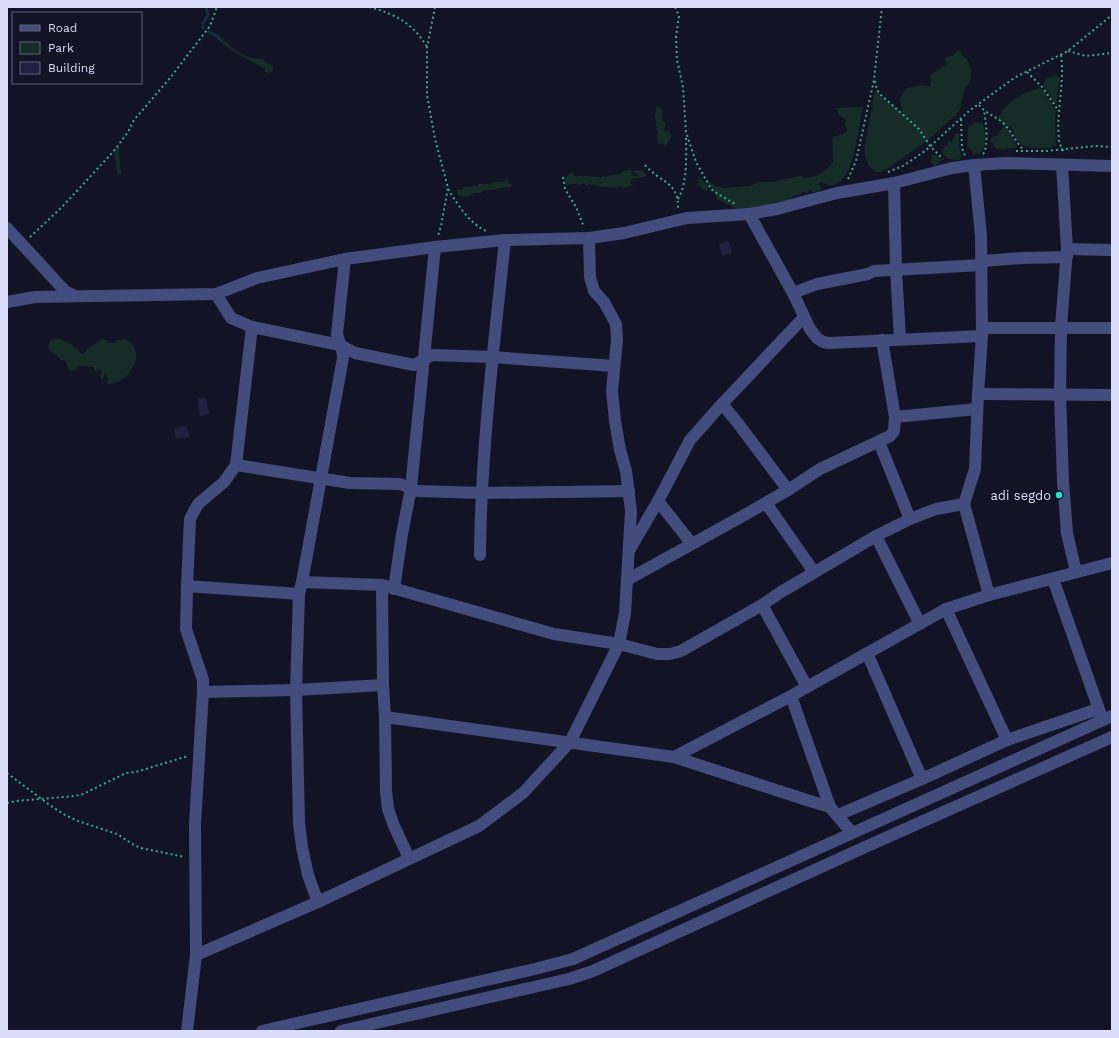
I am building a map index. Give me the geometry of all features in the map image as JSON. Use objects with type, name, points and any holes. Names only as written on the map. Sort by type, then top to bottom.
[{"type":"street","points":[[974,160],[981,236],[982,332],[975,469],[964,504],[989,595]]},
{"type":"street","points":[[7,302],[35,297],[73,295],[216,294],[257,278],[345,259],[434,247],[505,240],[589,238],[624,233],[687,218],[749,214],[777,209],[837,193],[894,183],[952,168],[974,160],[1006,163],[1112,166]]},
{"type":"street","points":[[1062,165],[1067,253],[1061,327],[1060,396],[1062,481],[1067,534],[1076,572]]},
{"type":"street","points":[[894,183],[896,269],[900,339]]},
{"type":"street","points":[[749,214],[792,292],[810,329],[817,338],[823,342],[829,343],[900,339],[1061,327],[1112,328]]},
{"type":"street","points":[[7,228],[65,291],[73,295]]},
{"type":"street","points":[[196,955],[318,902],[479,826],[523,793],[570,742],[619,644],[625,613],[631,511],[626,472],[620,450],[612,391],[617,340],[616,324],[604,302],[594,291],[590,277],[589,238]]},
{"type":"street","points":[[480,555],[482,493],[492,357],[505,240]]},
{"type":"street","points":[[394,589],[402,534],[411,488],[434,247]]},
{"type":"street","points":[[792,292],[817,284],[868,274],[874,271],[982,263],[1067,253],[1112,250]]},
{"type":"street","points":[[318,902],[308,875],[299,823],[296,690],[299,594],[322,479],[343,358],[343,350],[337,334],[345,259]]},
{"type":"street","points":[[216,294],[231,318],[240,323],[252,327],[340,345],[355,353],[414,364],[432,355],[492,357],[614,366]]},
{"type":"street","points":[[628,552],[658,501],[690,440],[804,317]]},
{"type":"street","points":[[187,1031],[196,955],[195,824],[203,692],[203,680],[186,629],[186,586],[190,519],[198,504],[224,482],[236,465],[252,327]]},
{"type":"street","points":[[627,580],[788,490],[820,469],[890,436],[894,431],[895,417],[882,340]]},
{"type":"street","points":[[978,394],[1060,396],[1112,395]]},
{"type":"street","points":[[722,404],[788,490]]},
{"type":"street","points":[[895,417],[977,409]]},
{"type":"street","points":[[879,442],[910,520]]},
{"type":"street","points":[[236,465],[350,483],[400,484],[418,491],[482,493],[629,491]]},
{"type":"street","points":[[658,501],[692,544]]},
{"type":"street","points":[[766,502],[814,572]]},
{"type":"street","points":[[302,582],[382,585],[554,634],[619,644],[657,654],[670,654],[680,651],[762,605],[814,572],[876,536],[936,509],[964,504]]},
{"type":"street","points":[[876,536],[920,624]]},
{"type":"street","points":[[674,757],[792,696],[946,609],[989,595],[1112,564]]},
{"type":"street","points":[[1053,579],[1105,715]]},
{"type":"street","points":[[382,585],[386,791],[388,809],[394,826],[410,858]]},
{"type":"street","points":[[186,586],[299,594]]},
{"type":"street","points":[[762,605],[807,687]]},
{"type":"street","points":[[946,609],[1007,740]]},
{"type":"street","points":[[867,653],[922,779]]},
{"type":"street","points":[[203,692],[296,690],[383,685]]},
{"type":"street","points":[[792,696],[830,806],[852,833]]},
{"type":"street","points":[[838,815],[1007,740],[1105,715]]},
{"type":"street","points":[[262,1031],[536,969],[573,959],[852,833],[1105,715]]},
{"type":"street","points":[[385,718],[674,757],[813,802],[830,806]]},
{"type":"street","points":[[341,1031],[569,979],[593,971],[1112,737]]},
{"type":"street","points":[[714,895],[722,912]]},
{"type":"path","points":[[22,244],[62,207],[112,152],[128,132],[134,120],[170,78],[210,26],[217,7]]},
{"type":"path","points":[[369,7],[398,17],[411,26],[420,35],[427,48]]},
{"type":"path","points":[[435,7],[427,48],[427,95],[435,139],[448,188],[466,216],[488,232]]},
{"type":"path","points":[[675,7],[679,16],[676,37],[677,60],[683,87],[686,132],[686,171],[683,190],[678,199],[677,220]]},
{"type":"path","points":[[837,193],[850,176],[856,161],[874,80],[882,7]]},
{"type":"path","points":[[888,172],[903,166],[930,146],[960,119],[1014,78],[1068,51],[1112,16]]},
{"type":"path","points":[[1068,51],[1086,56],[1112,53]]},
{"type":"path","points":[[1061,55],[1062,77],[1059,111],[1059,139],[1063,149]]},
{"type":"path","points":[[1027,72],[1043,88],[1059,111]]},
{"type":"path","points":[[874,80],[877,90],[881,95],[919,129],[930,146],[952,168]]},
{"type":"path","points":[[979,104],[984,111],[1000,120],[1006,126],[1016,143],[1025,151]]},
{"type":"path","points":[[974,160],[985,151],[987,138],[984,111]]},
{"type":"path","points":[[960,119],[962,148],[974,160]]},
{"type":"path","points":[[686,132],[696,162],[713,191],[749,214]]},
{"type":"path","points":[[1010,152],[1095,146],[1112,147]]},
{"type":"path","points":[[974,160],[986,157]]},
{"type":"path","points":[[645,165],[657,177],[673,188],[678,199]]},
{"type":"path","points":[[563,177],[565,189],[576,207],[589,238]]},
{"type":"path","points":[[434,247],[441,226],[448,188]]},
{"type":"path","points":[[7,803],[83,794],[126,774],[200,752]]},
{"type":"path","points":[[7,773],[65,815],[117,834],[141,848],[196,859]]},
{"type":"green space","points":[[221,40],[225,41],[242,54],[252,58],[263,59],[265,62],[272,65],[273,70],[270,73],[265,72],[265,69],[234,52],[221,42]]},
{"type":"green space","points":[[957,51],[961,52],[968,60],[971,70],[970,83],[965,87],[959,112],[927,141],[888,168],[881,172],[876,172],[867,162],[864,150],[875,92],[877,90],[904,115],[900,101],[907,88],[921,85],[930,87],[930,75],[947,64],[945,59],[949,56],[953,56]]},
{"type":"green space","points":[[1056,76],[1060,78],[1056,105],[1043,85],[1046,79]]},
{"type":"green space","points":[[1040,88],[1043,90],[1056,111],[1056,146],[1052,146],[1051,148],[1027,147],[1016,138],[1012,127],[1007,127],[1017,146],[1016,148],[1006,149],[997,148],[990,142],[992,136],[997,136],[1004,125],[998,119],[1005,107],[1021,95]]},
{"type":"green space","points":[[657,104],[659,109],[661,107],[663,115],[662,120],[666,124],[664,130],[667,132],[669,130],[669,135],[672,133],[670,140],[668,140],[668,143],[665,146],[661,142],[661,144],[659,144],[657,139],[658,131],[656,129],[655,118]]},
{"type":"green space","points":[[863,107],[856,144],[848,171],[840,182],[831,186],[821,182],[818,184],[822,188],[812,193],[810,190],[806,194],[803,191],[799,195],[794,195],[790,200],[759,207],[737,209],[717,199],[716,193],[713,191],[705,177],[710,183],[723,188],[749,186],[760,182],[773,182],[799,176],[805,178],[817,176],[826,170],[833,162],[832,137],[844,134],[847,131],[845,126],[846,120],[839,115],[836,108]]},
{"type":"green space","points":[[976,122],[983,124],[986,140],[983,150],[974,155],[970,148],[967,149],[968,127]]},
{"type":"green space","points":[[955,134],[959,134],[961,158],[959,160],[948,159],[942,153],[945,146],[948,146],[947,142],[951,142],[955,137]]},
{"type":"green space","points":[[117,146],[120,147],[121,173],[119,175],[117,172],[114,150]]},
{"type":"green space","points":[[932,155],[938,156],[942,161],[935,166],[930,161],[932,158],[930,157]]},
{"type":"green space","points":[[630,170],[633,172],[631,175],[637,176],[637,174],[633,171],[639,170],[644,172],[647,176],[632,179],[630,183],[633,185],[624,188],[622,186],[606,187],[589,184],[586,186],[584,183],[579,185],[566,185],[564,179],[572,172],[575,176],[599,178],[621,174],[624,171]]},
{"type":"green space","points":[[699,177],[708,186],[708,191],[703,190],[700,187],[698,180]]},
{"type":"green space","points":[[507,179],[509,184],[510,183],[512,185],[511,187],[483,190],[481,193],[474,193],[465,196],[464,198],[462,195],[459,196],[456,190],[479,184],[489,185],[499,181],[505,182]]},
{"type":"green space","points":[[60,339],[71,344],[82,354],[102,339],[109,343],[114,343],[124,339],[133,344],[136,353],[136,360],[129,373],[130,376],[128,375],[116,383],[109,384],[106,382],[109,379],[106,374],[102,380],[100,376],[102,371],[99,369],[96,372],[93,367],[78,366],[74,371],[70,371],[65,360],[61,360],[52,353],[48,347],[50,340]]},
{"type":"building","points":[[729,241],[732,253],[722,256],[719,244]]},
{"type":"building","points":[[206,398],[209,414],[200,416],[197,399]]},
{"type":"building","points":[[187,426],[189,437],[176,439],[174,428]]},
{"type":"waterway","points":[[203,28],[203,24],[208,15],[206,7]]},
{"type":"waterway","points":[[209,32],[221,40]]},
{"type":"place","name":"adi segdo","points":[[1059,495]]}]
